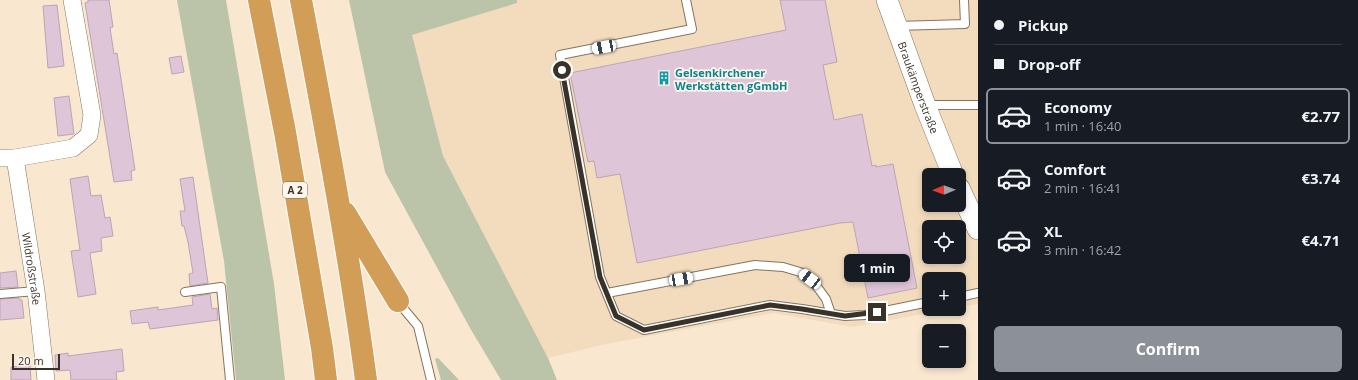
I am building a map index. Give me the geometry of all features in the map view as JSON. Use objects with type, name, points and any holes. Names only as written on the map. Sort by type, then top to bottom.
[{"type":"highway","name":"A 2","points":[[259,0],[286,140],[322,348],[326,380]]},
{"type":"highway","points":[[302,0],[358,319],[366,380]]},
{"type":"highway","points":[[338,201],[398,301]]},
{"type":"street","name":"Wildroßstraße","points":[[46,380],[36,291],[8,158],[73,148],[89,135],[92,115],[72,0]]},
{"type":"street","name":"Braukämperstraße","points":[[886,0],[950,168]]},
{"type":"street","points":[[966,203],[978,229]]},
{"type":"lane","points":[[686,0],[692,29],[560,55],[600,277],[616,316],[644,330],[770,305],[845,316],[922,303]]},
{"type":"lane","points":[[895,26],[965,24],[964,0]]},
{"type":"lane","points":[[925,105],[978,105]]},
{"type":"lane","points":[[607,293],[755,265],[784,267],[800,272],[810,279],[826,299],[831,314]]},
{"type":"lane","points":[[185,292],[221,287],[230,380]]},
{"type":"lane","points":[[0,294],[36,291]]},
{"type":"lane","points":[[966,296],[978,293]]},
{"type":"lane","points":[[398,301],[418,326],[431,380]]},
{"type":"shaded area","points":[[517,0],[978,0],[978,304],[966,306],[966,272],[922,272],[922,314],[852,327],[774,313],[606,344],[548,358],[443,156],[412,35],[517,3]]},
{"type":"green space","points":[[177,0],[226,0],[274,284],[285,380],[236,380],[224,261]]},
{"type":"green space","points":[[349,0],[517,0],[517,3],[412,35],[443,156],[548,358],[557,380],[501,380],[470,328],[385,172]]},
{"type":"green space","points":[[438,358],[459,380],[441,380],[435,359]]},
{"type":"building","points":[[88,0],[109,0],[113,27],[110,28],[114,54],[117,53],[135,170],[131,171],[132,180],[114,182],[85,3],[88,2]]},
{"type":"building","points":[[780,0],[825,0],[837,62],[823,65],[834,120],[862,114],[872,166],[876,165],[876,167],[893,164],[917,288],[868,298],[853,222],[840,223],[637,263],[620,174],[597,178],[594,161],[588,162],[570,73],[786,30]]},
{"type":"building","points":[[57,5],[64,66],[48,68],[43,6]]},
{"type":"building","points":[[181,56],[184,72],[172,74],[169,58]]},
{"type":"building","points":[[69,96],[74,134],[58,136],[54,98]]},
{"type":"building","points":[[88,176],[91,196],[101,195],[105,218],[110,217],[113,236],[101,238],[102,251],[90,253],[96,294],[78,297],[71,251],[80,250],[70,179]]},
{"type":"building","points":[[193,177],[208,283],[190,286],[189,274],[193,273],[188,242],[184,226],[182,226],[180,211],[185,211],[180,179]]},
{"type":"building","points":[[16,271],[18,287],[0,288],[0,273]]},
{"type":"building","points":[[210,294],[212,309],[217,308],[218,320],[150,329],[148,322],[132,324],[130,311],[158,307],[158,310],[193,305],[192,297]]},
{"type":"building","points":[[19,298],[22,300],[24,318],[0,320],[0,299]]},
{"type":"building","points":[[122,349],[124,371],[116,372],[117,380],[71,380],[70,370],[56,371],[55,355],[68,353],[68,356]]},
{"type":"building","points":[[30,365],[31,380],[11,380],[11,367]]},
{"type":"place","name":"Gelsenkirchener Werkstätten gGmbH","points":[[664,78]]},
{"type":"route","points":[[562,70],[600,277],[616,316],[644,330],[770,305],[845,316],[877,312]]}]
